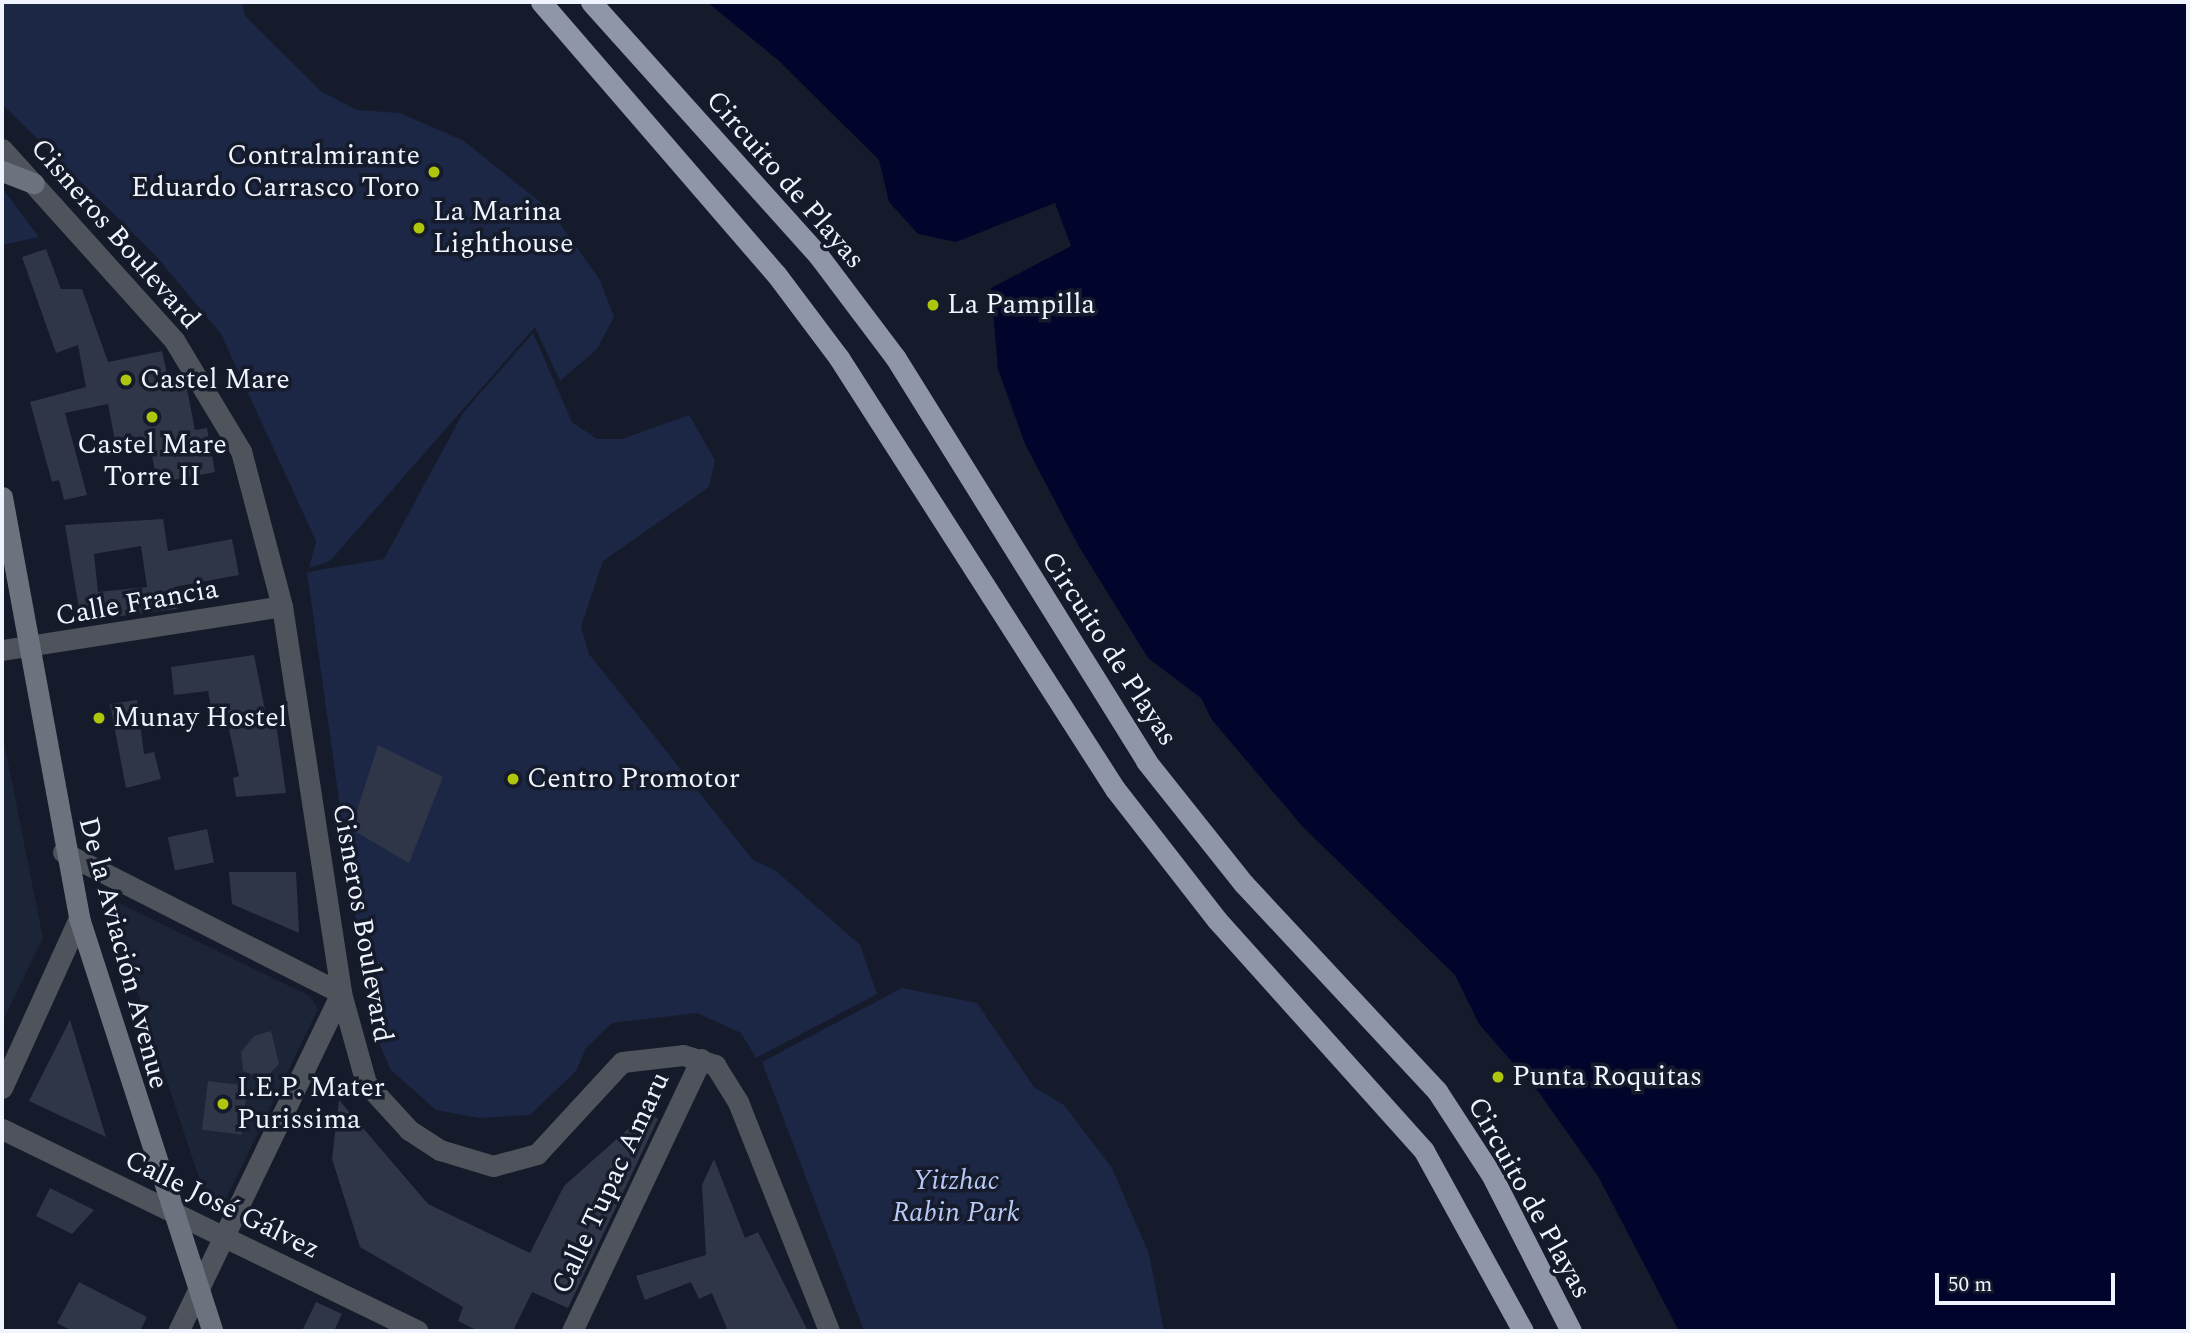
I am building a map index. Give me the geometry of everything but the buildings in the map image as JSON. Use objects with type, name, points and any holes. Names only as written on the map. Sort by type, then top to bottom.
[{"type":"highway","points":[[541,2],[776,274],[839,358],[1115,789],[1217,919],[1424,1150],[1523,1331]]},
{"type":"highway","name":"Circuito de Playas","points":[[591,2],[818,255],[895,358],[1146,761],[1244,884],[1437,1091],[1491,1174],[1571,1331]]},
{"type":"main road","points":[[2,171],[34,183]]},
{"type":"main road","name":"De la Aviación Avenue","points":[[2,497],[63,852],[79,918],[169,1210],[212,1331]]},
{"type":"street","name":"Cisneros Boulevard","points":[[2,149],[174,340],[212,395],[241,451],[282,606],[341,993],[354,1054],[386,1110],[440,1150],[493,1166],[537,1154],[622,1062],[652,1055],[701,1059]]},
{"type":"street","name":"Calle Francia","points":[[2,650],[28,650],[282,606]]},
{"type":"street","points":[[63,852],[341,993],[178,1331]]},
{"type":"street","points":[[2,1088],[79,918]]},
{"type":"street","points":[[701,1059],[726,1076],[829,1331]]},
{"type":"street","name":"Calle Tupac Amaru","points":[[572,1331],[701,1059]]},
{"type":"street","name":"Calle José Gálvez","points":[[2,1129],[418,1331]]},
{"type":"shaded area","points":[[707,2],[2188,2],[2188,1331],[1679,1331],[1598,1176],[1540,1094],[1479,1024],[1455,975],[1302,826],[1212,720],[1201,698],[1148,658],[1078,545],[1025,444],[998,369],[991,288],[1071,246],[1055,203],[956,242],[918,234],[889,202],[879,160],[778,60]]},
{"type":"shaded area","points":[[2,732],[43,938],[2,1022]]},
{"type":"shaded area","name":"I.E.P. Mater Purissima","points":[[119,903],[310,996],[318,1009],[224,1203],[206,1199],[111,912]]},
{"type":"green space","points":[[2,2],[242,2],[245,16],[322,92],[357,110],[400,113],[464,141],[550,210],[600,280],[614,317],[597,349],[560,381],[535,327],[330,561],[309,568],[316,541],[221,334],[156,256],[2,104]]},
{"type":"green space","points":[[3,189],[39,237],[2,245]]},
{"type":"green space","name":"Centro Promotor","points":[[533,333],[572,422],[597,439],[622,439],[689,415],[715,460],[709,487],[603,561],[581,627],[589,654],[753,860],[776,871],[860,945],[877,994],[756,1058],[741,1033],[697,1013],[612,1023],[586,1048],[576,1071],[530,1115],[479,1118],[436,1110],[391,1070],[381,1048],[368,1006],[307,572],[384,559],[463,413]]},
{"type":"green space","name":"Yitzhac Rabin Park","points":[[902,988],[977,1003],[1034,1087],[1064,1105],[1112,1168],[1149,1254],[1164,1331],[864,1331],[762,1062]]},
{"type":"place","name":"Contralmirante Eduardo Carrasco Toro","points":[[434,172]]},
{"type":"place","name":"La Marina Lighthouse","points":[[419,228]]},
{"type":"place","name":"La Pampilla","points":[[933,305]]},
{"type":"place","name":"Castel Mare","points":[[126,380]]},
{"type":"place","name":"Castel Mare Torre II","points":[[152,417]]},
{"type":"place","name":"Munay Hostel","points":[[99,718]]},
{"type":"place","name":"Centro Promotor","points":[[513,779]]},
{"type":"place","name":"Punta Roquitas","points":[[1498,1077]]},
{"type":"place","name":"I.E.P. Mater Purissima","points":[[223,1104]]}]
